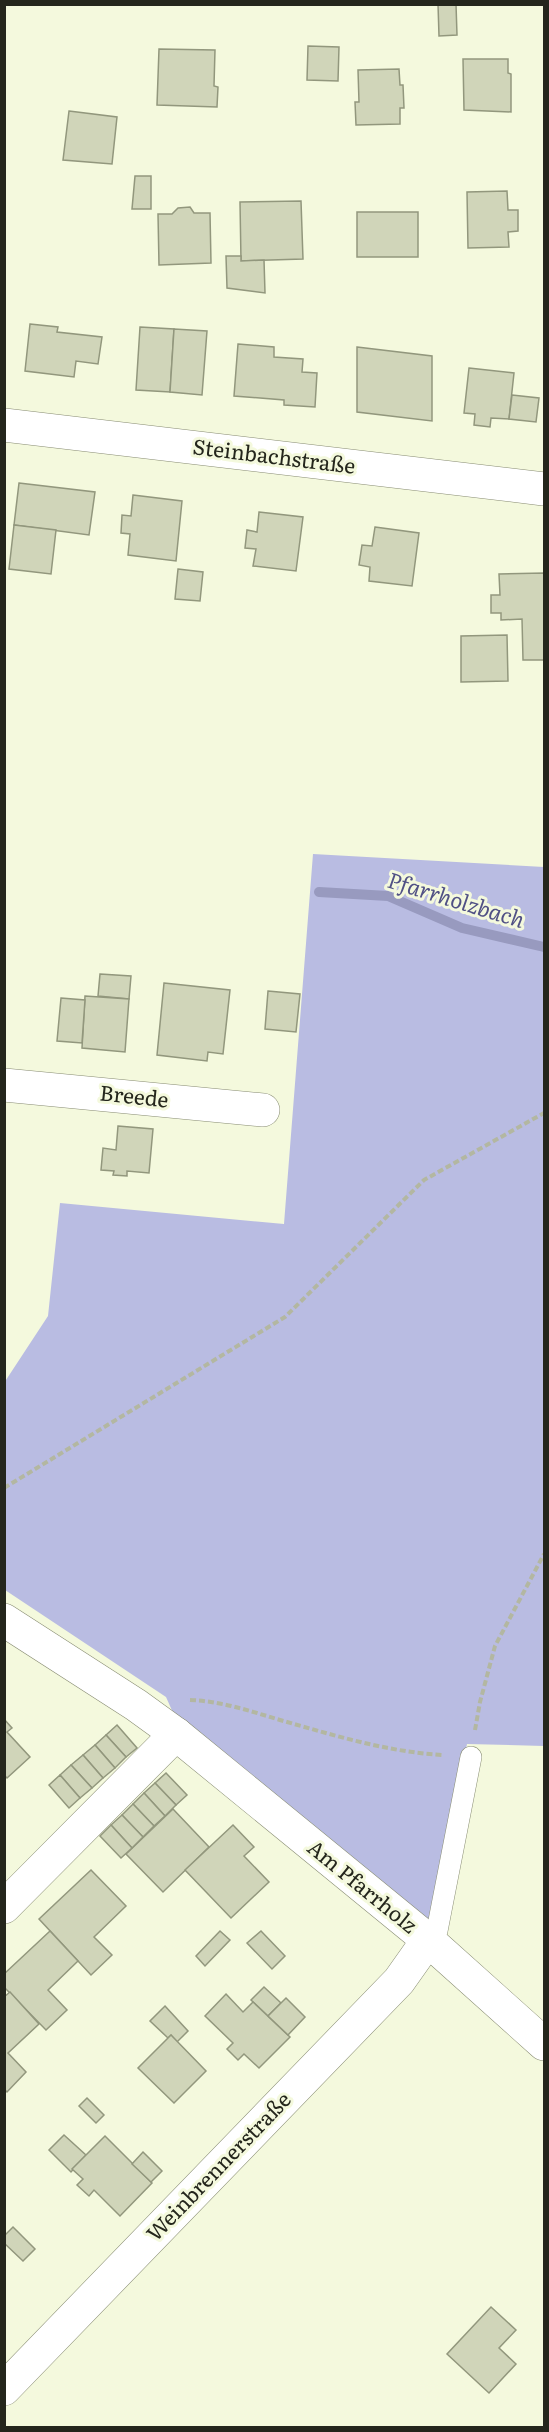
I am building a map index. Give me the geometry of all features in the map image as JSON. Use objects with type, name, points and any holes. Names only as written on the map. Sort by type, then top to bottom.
[{"type":"street","name":"Steinbachstraße","points":[[4,425],[544,489]]},
{"type":"street","name":"Breede","points":[[4,1085],[263,1110]]},
{"type":"street","name":"Am Pfarrholz","points":[[4,1620],[136,1705],[176,1734],[428,1940],[544,2044]]},
{"type":"street","points":[[4,1907],[176,1734]]},
{"type":"street","name":"Weinbrennerstraße","points":[[4,2389],[399,1982],[428,1940]]},
{"type":"lane","points":[[428,1940],[437,1931],[471,1757]]},
{"type":"path","points":[[4,1488],[285,1317],[424,1180],[544,1113]]},
{"type":"path","points":[[136,1705],[169,1700],[212,1701],[337,1736],[415,1753],[471,1757],[480,1702],[495,1646],[544,1554]]},
{"type":"shaded area","points":[[313,854],[544,867],[544,1746],[467,1744],[432,1928],[178,1724],[166,1697],[5,1590],[4,1383],[48,1316],[60,1203],[284,1224]]},
{"type":"building","points":[[438,4],[456,4],[457,35],[439,36]]},
{"type":"building","points":[[308,46],[339,47],[338,81],[307,80]]},
{"type":"building","points":[[159,49],[215,50],[214,86],[218,87],[217,107],[157,105]]},
{"type":"building","points":[[463,59],[508,59],[508,73],[511,74],[511,112],[464,110]]},
{"type":"building","points":[[399,69],[400,85],[403,85],[404,108],[400,108],[400,124],[356,125],[355,102],[359,102],[358,70]]},
{"type":"building","points":[[69,111],[117,117],[112,164],[63,160]]},
{"type":"building","points":[[135,176],[151,176],[151,209],[132,209]]},
{"type":"building","points":[[507,191],[508,210],[518,210],[518,231],[508,232],[509,247],[468,248],[467,192]]},
{"type":"building","points":[[301,201],[303,259],[241,261],[240,202]]},
{"type":"building","points":[[190,207],[194,213],[210,213],[211,263],[159,265],[158,214],[172,214],[178,208]]},
{"type":"building","points":[[357,212],[418,212],[418,257],[357,257]]},
{"type":"building","points":[[226,256],[241,256],[241,261],[264,260],[265,293],[227,288]]},
{"type":"building","points":[[30,324],[58,327],[57,332],[102,337],[98,364],[76,361],[74,377],[25,371]]},
{"type":"building","points":[[140,327],[174,329],[170,392],[136,390]]},
{"type":"building","points":[[174,329],[207,331],[202,395],[170,392]]},
{"type":"building","points":[[238,344],[274,347],[274,357],[303,359],[302,372],[317,373],[315,407],[284,405],[284,400],[234,396]]},
{"type":"building","points":[[357,347],[432,356],[432,421],[357,412]]},
{"type":"building","points":[[469,368],[514,373],[509,419],[491,418],[490,427],[474,425],[475,414],[464,413]]},
{"type":"building","points":[[512,395],[539,398],[536,422],[509,419]]},
{"type":"building","points":[[19,483],[95,492],[89,535],[14,525]]},
{"type":"building","points":[[133,495],[182,501],[176,561],[128,555],[130,534],[121,533],[122,515],[131,516]]},
{"type":"building","points":[[259,512],[303,517],[296,571],[253,566],[256,549],[245,548],[247,530],[257,532]]},
{"type":"building","points":[[14,525],[56,530],[51,574],[9,569]]},
{"type":"building","points":[[375,527],[419,533],[412,586],[369,581],[370,567],[359,565],[362,545],[372,546]]},
{"type":"building","points":[[178,569],[203,572],[200,601],[175,599]]},
{"type":"building","points":[[544,573],[544,660],[523,660],[522,619],[501,620],[501,613],[491,613],[491,595],[500,595],[499,574]]},
{"type":"building","points":[[507,635],[508,681],[461,682],[461,636]]},
{"type":"building","points":[[100,974],[131,976],[129,999],[98,996]]},
{"type":"building","points":[[164,983],[230,990],[223,1054],[208,1052],[207,1061],[157,1055]]},
{"type":"building","points":[[268,991],[300,994],[296,1032],[265,1029]]},
{"type":"building","points":[[85,996],[129,999],[125,1052],[82,1048]]},
{"type":"building","points":[[61,998],[85,1000],[82,1043],[57,1041]]},
{"type":"building","points":[[118,1126],[153,1129],[149,1173],[127,1171],[127,1176],[113,1175],[114,1171],[101,1170],[103,1148],[116,1150]]},
{"type":"building","points":[[4,1719],[12,1728],[7,1732],[30,1757],[7,1778],[4,1775]]},
{"type":"building","points":[[117,1725],[137,1748],[126,1757],[106,1735]]},
{"type":"building","points":[[106,1735],[126,1757],[115,1768],[95,1745]]},
{"type":"building","points":[[95,1745],[115,1768],[103,1778],[83,1755]]},
{"type":"building","points":[[83,1755],[103,1778],[92,1788],[71,1765]]},
{"type":"building","points":[[71,1765],[92,1788],[80,1798],[60,1775]]},
{"type":"building","points":[[166,1773],[187,1795],[176,1805],[155,1783]]},
{"type":"building","points":[[60,1775],[80,1798],[69,1808],[49,1785]]},
{"type":"building","points":[[155,1783],[176,1805],[165,1816],[144,1793]]},
{"type":"building","points":[[144,1793],[165,1816],[154,1826],[133,1804]]},
{"type":"building","points":[[133,1804],[154,1826],[143,1837],[122,1815]]},
{"type":"building","points":[[173,1809],[209,1847],[163,1892],[126,1854]]},
{"type":"building","points":[[122,1815],[143,1837],[132,1848],[111,1825]]},
{"type":"building","points":[[111,1825],[132,1848],[121,1858],[100,1836]]},
{"type":"building","points":[[233,1825],[254,1847],[244,1856],[269,1882],[231,1918],[185,1870]]},
{"type":"building","points":[[91,1870],[126,1906],[94,1937],[112,1955],[91,1975],[39,1919]]},
{"type":"building","points":[[50,1931],[78,1961],[48,1990],[67,2010],[46,2030],[4,1987],[4,1974]]},
{"type":"building","points":[[220,1931],[230,1940],[205,1966],[196,1956]]},
{"type":"building","points":[[261,1931],[285,1956],[272,1969],[247,1943]]},
{"type":"building","points":[[264,1987],[281,2003],[268,2016],[251,2000]]},
{"type":"building","points":[[10,1992],[39,2024],[8,2053],[26,2072],[7,2092],[4,2089],[4,1997]]},
{"type":"building","points":[[226,1994],[243,2012],[253,2002],[290,2037],[259,2068],[244,2054],[238,2060],[227,2049],[233,2043],[205,2016]]},
{"type":"building","points":[[286,1998],[305,2017],[288,2035],[268,2016]]},
{"type":"building","points":[[165,2006],[188,2031],[177,2042],[171,2035],[168,2038],[150,2021]]},
{"type":"building","points":[[171,2035],[206,2071],[174,2103],[138,2068]]},
{"type":"building","points":[[87,2098],[104,2115],[96,2123],[79,2106]]},
{"type":"building","points":[[64,2135],[86,2155],[71,2172],[49,2150]]},
{"type":"building","points":[[105,2136],[152,2183],[120,2216],[94,2190],[89,2196],[77,2185],[83,2179],[72,2169]]},
{"type":"building","points":[[143,2152],[162,2171],[151,2182],[132,2164]]},
{"type":"building","points":[[13,2227],[35,2249],[23,2261],[4,2243],[4,2236]]},
{"type":"building","points":[[491,2307],[516,2330],[499,2348],[516,2364],[489,2393],[447,2354]]},
{"type":"waterway","name":"Pfarrholzbach","points":[[319,892],[388,896],[462,928],[544,947]]}]
